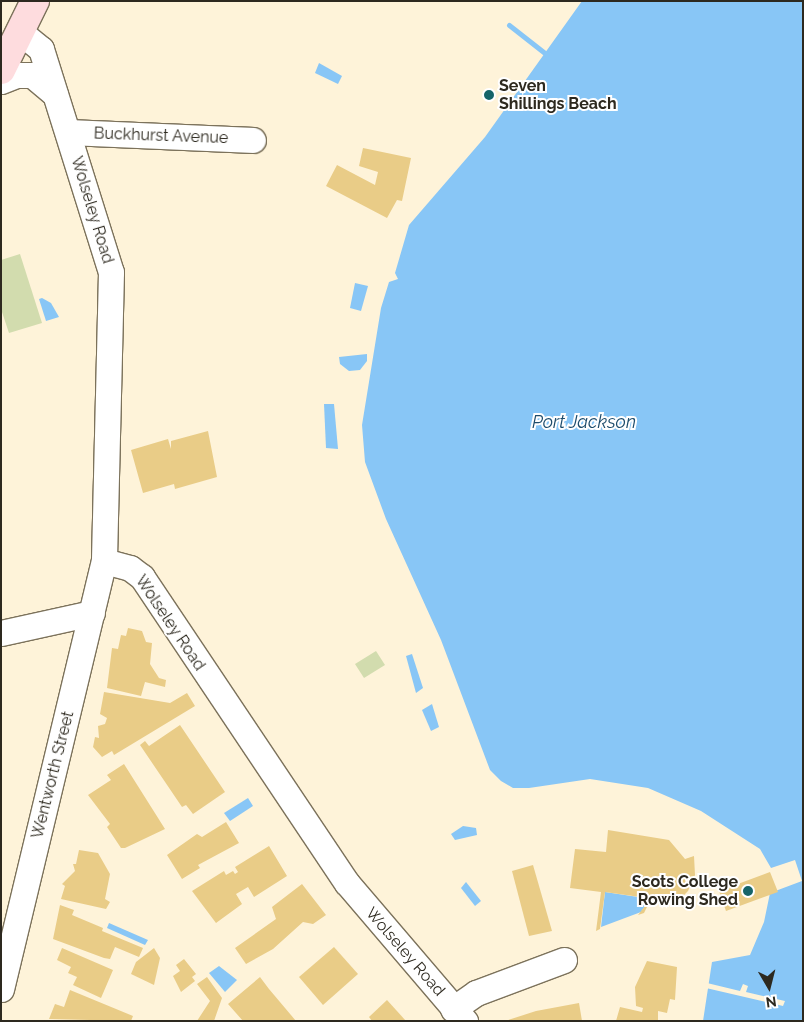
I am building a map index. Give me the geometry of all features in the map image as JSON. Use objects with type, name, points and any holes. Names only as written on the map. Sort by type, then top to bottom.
[{"type":"main road","points":[[1,70],[35,1]]},
{"type":"street","name":"Wolseley Road","points":[[20,32],[41,49],[69,132],[111,272],[104,561],[130,568],[142,577],[347,883],[459,1015]]},
{"type":"street","points":[[1,81],[17,75],[32,75],[55,94]]},
{"type":"street","name":"Buckhurst Avenue","points":[[69,132],[254,140]]},
{"type":"street","name":"Wentworth Street","points":[[1,989],[104,561]]},
{"type":"street","points":[[1,633],[92,613]]},
{"type":"street","points":[[459,1015],[476,993],[564,960]]},
{"type":"green space","points":[[20,254],[42,323],[9,333],[1,309],[1,260]]},
{"type":"green space","points":[[376,651],[385,665],[364,678],[355,664]]},
{"type":"water","name":"Port Jackson","points":[[582,1],[803,1],[803,1021],[703,1021],[712,962],[750,955],[764,922],[770,893],[802,881],[795,860],[771,868],[760,849],[701,811],[648,788],[590,779],[529,788],[513,788],[501,781],[490,770],[441,640],[386,519],[365,462],[362,425],[381,308],[389,282],[398,279],[395,273],[409,225],[485,137]]},
{"type":"water","points":[[319,63],[342,76],[338,84],[315,73]]},
{"type":"water","points":[[355,283],[368,286],[361,311],[350,308]]},
{"type":"water","points":[[42,298],[51,303],[59,317],[46,321],[39,299]]},
{"type":"water","points":[[367,354],[367,361],[360,370],[349,371],[340,364],[339,357]]},
{"type":"water","points":[[324,404],[334,404],[338,449],[326,448]]},
{"type":"water","points":[[412,654],[423,688],[416,693],[406,656]]},
{"type":"water","points":[[432,704],[439,727],[431,731],[422,710]]},
{"type":"water","points":[[248,798],[253,806],[230,821],[224,813]]},
{"type":"water","points":[[463,826],[476,828],[477,835],[455,840],[451,834]]},
{"type":"water","points":[[466,882],[481,901],[475,906],[461,888]]},
{"type":"water","points":[[605,892],[638,897],[645,906],[641,912],[601,927]]},
{"type":"water","points":[[109,923],[148,940],[145,945],[107,928]]},
{"type":"water","points":[[219,966],[237,980],[225,992],[209,973]]},
{"type":"pier","points":[[707,983],[740,991],[743,984],[748,986],[746,992],[785,1001],[783,1006],[706,988]]},
{"type":"building","points":[[363,148],[411,158],[402,201],[397,200],[387,218],[326,186],[337,165],[375,185],[378,172],[359,166]]},
{"type":"building","points":[[208,431],[217,477],[175,489],[174,484],[143,493],[131,450],[168,439],[171,449],[171,441]]},
{"type":"building","points":[[128,628],[142,631],[146,642],[152,643],[150,664],[159,678],[166,680],[165,687],[145,682],[141,696],[107,688],[112,648],[118,649],[121,635],[126,636]]},
{"type":"building","points":[[104,692],[170,703],[187,693],[195,706],[114,755],[112,751],[102,757],[93,747],[95,737],[99,738],[98,726],[105,724],[107,718],[100,714]]},
{"type":"building","points":[[180,725],[225,792],[193,814],[186,805],[182,807],[140,745],[145,741],[149,746]]},
{"type":"building","points":[[124,764],[165,829],[125,848],[121,848],[107,827],[110,824],[88,795],[111,780],[107,775]]},
{"type":"building","points":[[226,822],[239,843],[198,865],[200,868],[182,879],[167,855],[197,834],[202,837]]},
{"type":"building","points":[[608,830],[669,840],[685,859],[694,856],[695,875],[688,891],[674,905],[641,893],[648,905],[644,913],[638,915],[645,906],[640,897],[605,892],[600,929],[596,931],[601,892],[570,888],[575,849],[606,852]]},
{"type":"building","points":[[269,846],[287,876],[254,897],[248,887],[236,894],[242,904],[216,923],[192,891],[224,871],[226,875],[233,871],[235,874],[238,872],[235,867]]},
{"type":"building","points":[[79,850],[98,853],[110,874],[105,899],[110,902],[106,909],[61,899],[65,886],[62,884],[75,871],[73,864],[76,864]]},
{"type":"building","points":[[533,865],[552,931],[529,936],[512,871]]},
{"type":"building","name":"Scots College Rowing Shed","points":[[770,872],[778,892],[726,911],[719,891]]},
{"type":"building","points":[[302,884],[326,915],[313,924],[303,922],[273,949],[246,964],[235,948],[276,919],[272,907]]},
{"type":"building","points":[[60,905],[74,910],[72,915],[103,928],[102,931],[143,948],[139,957],[115,947],[110,959],[104,958],[53,939]]},
{"type":"building","points":[[334,947],[358,974],[323,1005],[299,977]]},
{"type":"building","points":[[62,948],[113,970],[101,998],[73,985],[77,977],[68,973],[71,967],[57,960]]},
{"type":"building","points":[[154,948],[160,958],[154,985],[131,974],[136,962]]},
{"type":"building","points":[[184,959],[196,974],[192,977],[195,981],[181,992],[173,976],[180,971],[176,965]]},
{"type":"building","points":[[647,961],[677,967],[675,1000],[670,999],[667,1013],[658,1011],[658,1021],[616,1021],[620,1007],[642,1012],[643,1008],[636,1006],[635,987]]},
{"type":"building","points":[[207,977],[222,998],[214,1021],[197,1021],[210,1001],[197,984]]},
{"type":"building","points":[[260,977],[296,1021],[243,1021],[228,1004]]},
{"type":"building","points":[[70,990],[133,1016],[131,1021],[49,1019],[55,1004],[64,1007]]},
{"type":"building","points":[[387,1000],[406,1021],[372,1021],[369,1017]]},
{"type":"building","points":[[579,1003],[582,1021],[505,1021],[536,1011]]},
{"type":"waterway","points":[[509,25],[546,54]]},
{"type":"place","name":"Seven Shillings Beach","points":[[489,95]]},
{"type":"place","name":"Scots College Rowing Shed","points":[[748,891]]}]
